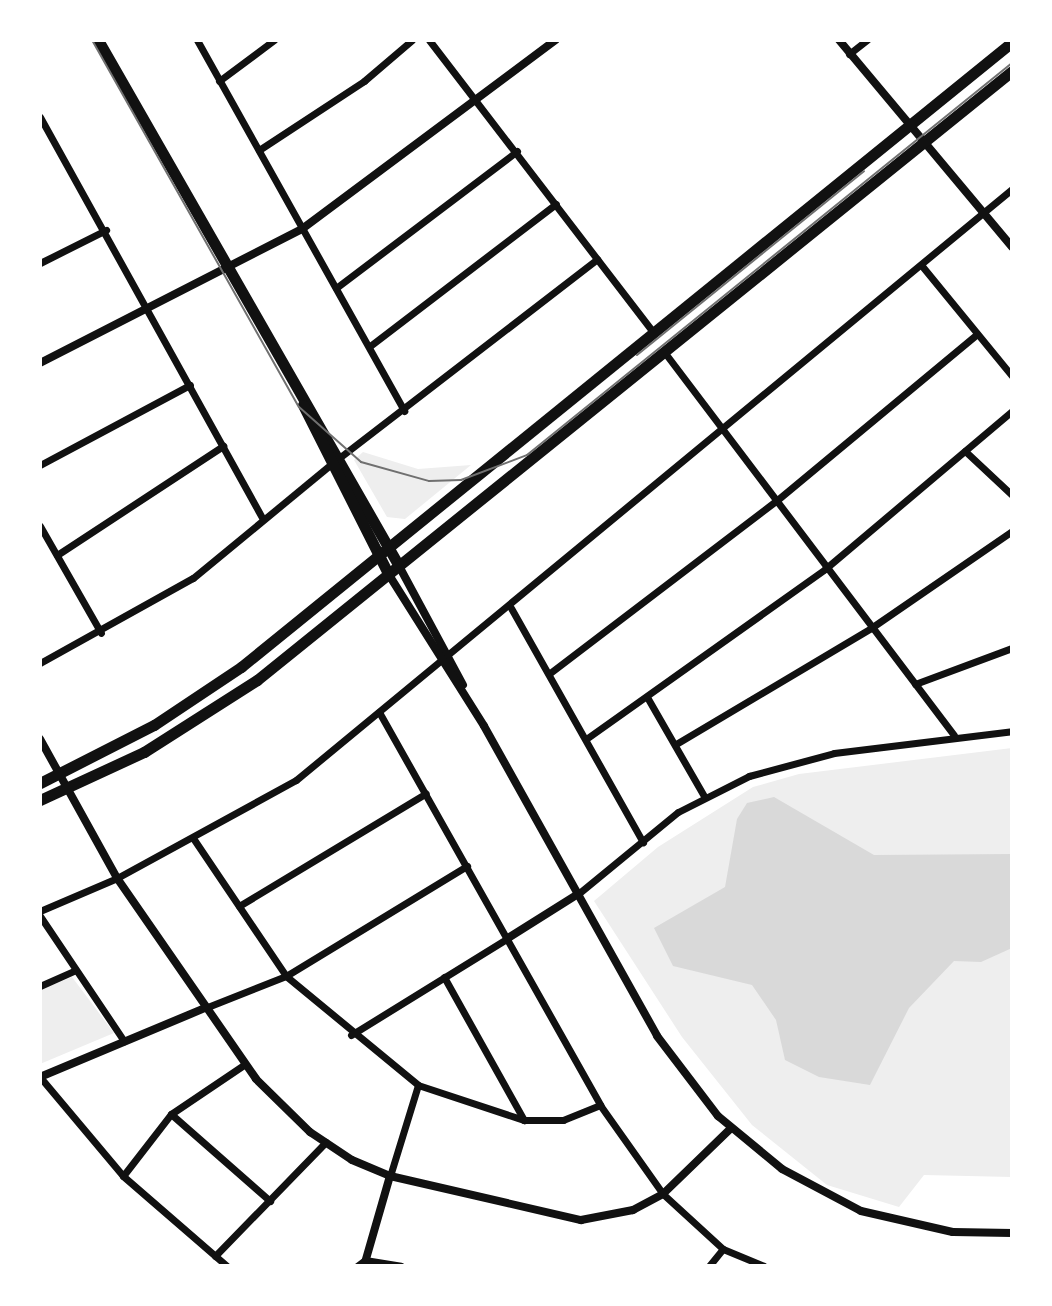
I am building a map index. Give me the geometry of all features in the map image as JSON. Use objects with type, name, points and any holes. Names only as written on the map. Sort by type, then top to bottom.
[{"type":"main road","points":[[98,40],[335,462],[399,566]]},
{"type":"main road","points":[[40,783],[190,703],[390,549],[1012,42]]},
{"type":"main road","points":[[40,800],[65,791],[203,717],[389,575],[1012,71]]},
{"type":"main road","points":[[335,462],[389,575]]},
{"type":"street","points":[[197,40],[404,411]]},
{"type":"street","points":[[219,81],[274,40]]},
{"type":"street","points":[[259,150],[364,81],[412,40]]},
{"type":"street","points":[[429,40],[656,335]]},
{"type":"street","points":[[40,363],[302,229],[556,40]]},
{"type":"street","points":[[839,40],[1012,247]]},
{"type":"street","points":[[849,54],[867,40]]},
{"type":"street","points":[[40,117],[151,308],[262,518]]},
{"type":"street","points":[[336,288],[517,151]]},
{"type":"street","points":[[124,1041],[40,914],[117,878],[296,780],[511,608],[1012,189]]},
{"type":"street","points":[[370,346],[556,204]]},
{"type":"street","points":[[40,263],[106,230]]},
{"type":"street","points":[[40,663],[101,633],[193,578],[262,518],[597,259]]},
{"type":"street","points":[[922,266],[1012,376]]},
{"type":"street","points":[[550,673],[776,501],[977,334]]},
{"type":"street","points":[[665,353],[825,569],[954,735]]},
{"type":"street","points":[[40,465],[190,385]]},
{"type":"street","points":[[586,739],[825,569],[1012,411]]},
{"type":"street","points":[[57,555],[223,446]]},
{"type":"street","points":[[965,451],[1012,495]]},
{"type":"street","points":[[40,526],[101,633]]},
{"type":"street","points":[[676,744],[871,628],[1012,531]]},
{"type":"street","points":[[399,566],[449,655],[469,701],[669,1056],[730,1129],[782,1169],[861,1211],[953,1232],[1012,1233]]},
{"type":"street","points":[[389,575],[440,662],[469,701]]},
{"type":"street","points":[[511,608],[643,842]]},
{"type":"street","points":[[915,684],[1012,648]]},
{"type":"street","points":[[647,697],[704,796]]},
{"type":"street","points":[[379,712],[600,1105],[663,1194],[723,1249],[764,1266]]},
{"type":"street","points":[[351,1035],[578,894],[704,796],[814,757],[954,735],[1012,731]]},
{"type":"street","points":[[40,739],[65,791],[117,878],[205,1008],[245,1064],[283,1108],[326,1142],[390,1176],[581,1220],[633,1210],[663,1194],[730,1129]]},
{"type":"street","points":[[239,906],[426,793]]},
{"type":"street","points":[[193,838],[286,976],[351,1035],[418,1085],[524,1120],[563,1120],[600,1105]]},
{"type":"street","points":[[227,1266],[123,1176],[40,1077],[286,976],[467,866]]},
{"type":"street","points":[[40,986],[76,970]]},
{"type":"street","points":[[444,977],[524,1120]]},
{"type":"street","points":[[123,1176],[171,1114],[245,1064]]},
{"type":"street","points":[[401,1266],[362,1264],[418,1085]]},
{"type":"street","points":[[171,1114],[270,1201]]},
{"type":"street","points":[[215,1256],[326,1142]]},
{"type":"street","points":[[709,1266],[723,1249]]},
{"type":"shaded area","points":[[363,452],[418,469],[471,465],[405,519],[387,517],[354,460]]},
{"type":"shaded area","points":[[1012,748],[1012,1177],[924,1175],[899,1207],[827,1185],[752,1125],[682,1037],[594,901],[658,847],[753,787],[799,774]]},
{"type":"shaded area","points":[[774,797],[874,855],[1012,854],[1012,948],[981,962],[954,961],[909,1008],[870,1085],[819,1077],[785,1060],[776,1020],[752,985],[673,966],[654,928],[725,887],[737,819],[747,803]]},
{"type":"shaded area","points":[[72,977],[114,1033],[40,1064],[40,990]]},
{"type":"tram line","points":[[92,40],[299,407],[361,462],[429,481],[461,480],[527,455],[1012,63]]},
{"type":"tram line","points":[[637,355],[864,171]]}]
